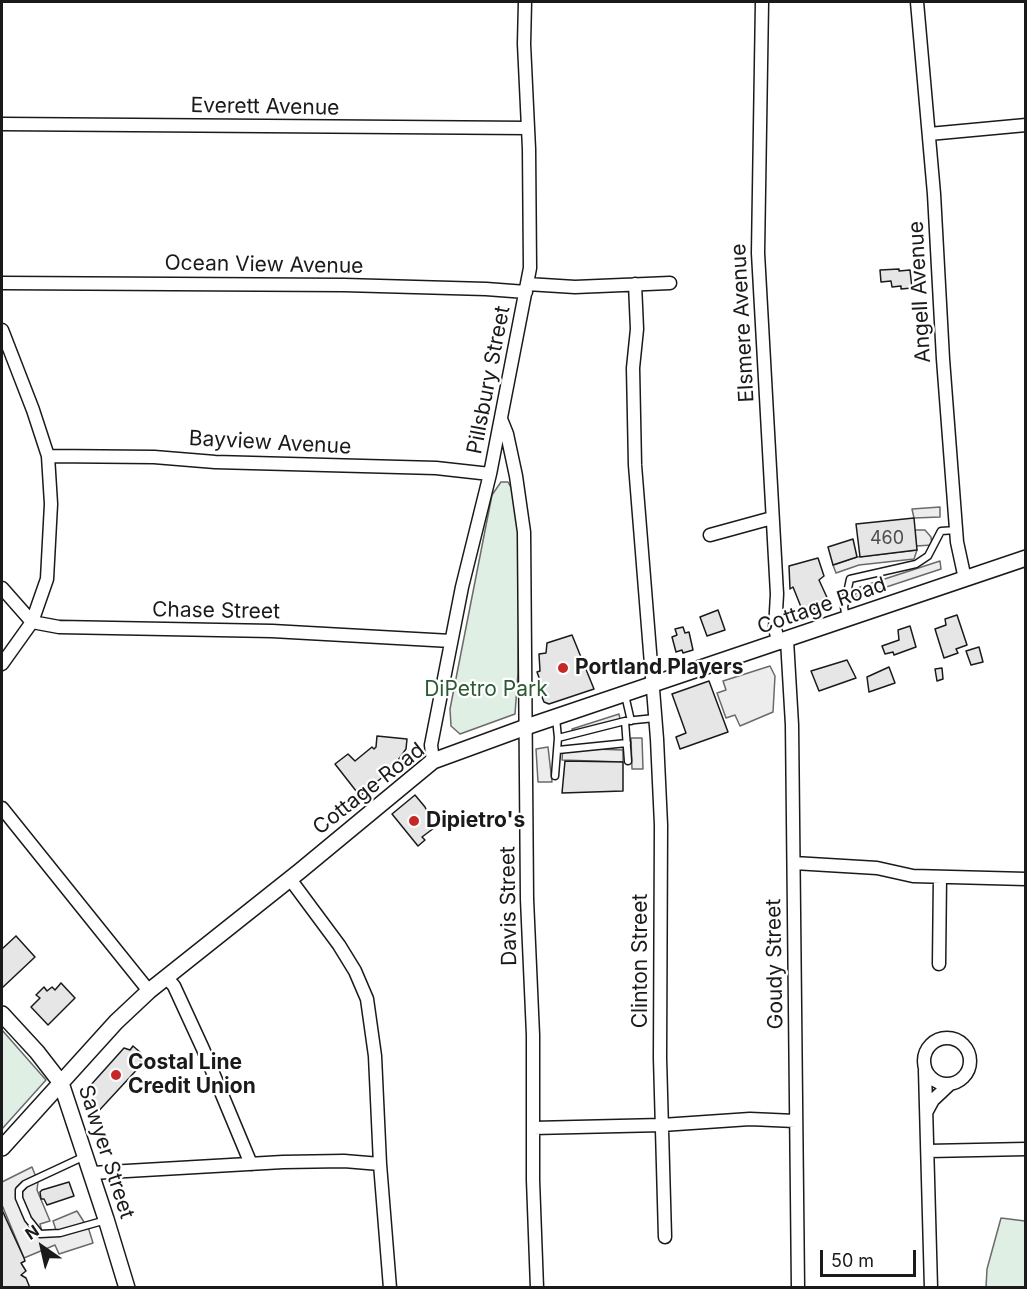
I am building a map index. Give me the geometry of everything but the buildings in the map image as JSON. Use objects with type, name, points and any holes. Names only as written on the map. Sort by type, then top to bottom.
[{"type":"street","name":"Pillsbury Street","points":[[433,761],[431,745],[451,641],[501,419],[527,288],[530,227],[524,44],[525,2]]},
{"type":"street","name":"Elsmere Avenue","points":[[762,2],[758,253],[777,594],[775,629],[783,641]]},
{"type":"street","name":"Angell Avenue","points":[[917,2],[929,134],[943,360],[957,530],[965,579]]},
{"type":"street","name":"Everett Avenue","points":[[2,124],[528,128]]},
{"type":"street","points":[[929,134],[1026,125]]},
{"type":"street","name":"Ocean View Avenue","points":[[2,283],[344,285],[486,289],[669,283]]},
{"type":"street","name":"Clinton Street","points":[[635,284],[636,329],[633,368],[635,465],[661,825],[660,1058],[665,1237]]},
{"type":"street","points":[[2,330],[48,456],[51,504],[47,579],[32,622],[2,664]]},
{"type":"street","name":"Davis Street","points":[[501,419],[507,434],[516,476],[524,532],[527,899],[533,1035],[537,1287]]},
{"type":"street","name":"Bayview Avenue","points":[[48,456],[154,457],[226,462],[436,468],[489,474]]},
{"type":"street","points":[[710,536],[772,518]]},
{"type":"street","name":"Cottage Road","points":[[2,1148],[116,1022],[149,991],[433,761],[526,727],[1026,558]]},
{"type":"street","points":[[2,588],[32,622]]},
{"type":"street","name":"Chase Street","points":[[32,622],[59,627],[272,631],[451,641]]},
{"type":"street","name":"Goudy Street","points":[[783,641],[791,715],[798,1287]]},
{"type":"street","points":[[2,808],[149,991]]},
{"type":"street","points":[[794,863],[877,868],[913,876],[1026,879]]},
{"type":"street","points":[[939,964],[940,877]]},
{"type":"street","points":[[290,879],[356,971],[367,999],[375,1056],[380,1164],[390,1287]]},
{"type":"street","points":[[166,977],[174,986],[203,1049],[251,1164]]},
{"type":"street","name":"Sawyer Street","points":[[4,1021],[37,1052],[61,1083],[127,1287]]},
{"type":"street","points":[[927,1112],[933,1100],[950,1084],[964,1077],[968,1070],[969,1054],[960,1042],[946,1038],[932,1043],[924,1056],[931,1287]]},
{"type":"street","points":[[925,1070],[935,1081],[950,1084]]},
{"type":"street","points":[[533,1128],[662,1125],[750,1119],[795,1121]]},
{"type":"street","points":[[928,1151],[1026,1149]]},
{"type":"street","points":[[92,1173],[344,1161],[380,1164]]},
{"type":"lane","points":[[846,619],[844,608],[850,579],[916,564],[928,556],[941,531],[957,530]]},
{"type":"lane","points":[[625,694],[628,761]]},
{"type":"lane","points":[[555,776],[558,750],[556,718]]},
{"type":"lane","points":[[558,738],[628,721],[655,718]]},
{"type":"lane","points":[[558,750],[627,743]]},
{"type":"lane","points":[[86,1155],[25,1184],[19,1190],[19,1198],[28,1219],[40,1234],[60,1233],[106,1219]]},
{"type":"green space","name":"DiPetro Park","points":[[501,482],[508,482],[514,493],[519,536],[518,673],[515,714],[460,734],[451,726],[450,709],[492,495]]},
{"type":"green space","points":[[2,1030],[46,1080],[2,1129]]},
{"type":"green space","points":[[1001,1218],[1025,1221],[1025,1287],[986,1287],[987,1269]]},
{"type":"shaded area","points":[[940,507],[940,517],[914,518],[912,509]]},
{"type":"shaded area","points":[[915,530],[925,530],[931,537],[932,545],[916,546]]},
{"type":"shaded area","points":[[917,550],[914,559],[859,565],[836,573],[833,565],[857,557]]},
{"type":"shaded area","points":[[940,561],[941,569],[853,598],[860,587]]},
{"type":"shaded area","points":[[770,666],[775,676],[773,712],[740,726],[735,715],[726,718],[717,693],[726,690],[723,681]]},
{"type":"shaded area","points":[[619,714],[620,719],[575,734],[572,729]]},
{"type":"shaded area","points":[[631,738],[642,738],[643,769],[632,769]]},
{"type":"shaded area","points":[[548,747],[552,782],[538,782],[536,749]]},
{"type":"shaded area","points":[[563,748],[623,750],[623,762],[562,760]]},
{"type":"shaded area","points":[[32,1167],[38,1182],[37,1190],[50,1221],[40,1224],[42,1232],[56,1230],[53,1221],[77,1211],[89,1230],[93,1243],[59,1254],[55,1245],[24,1258],[2,1205],[2,1182]]},
{"type":"place","name":"Portland Players","points":[[563,668]]},
{"type":"place","name":"Dipietro's","points":[[414,821]]},
{"type":"place","name":"Costal Line Credit Union","points":[[116,1075]]}]
